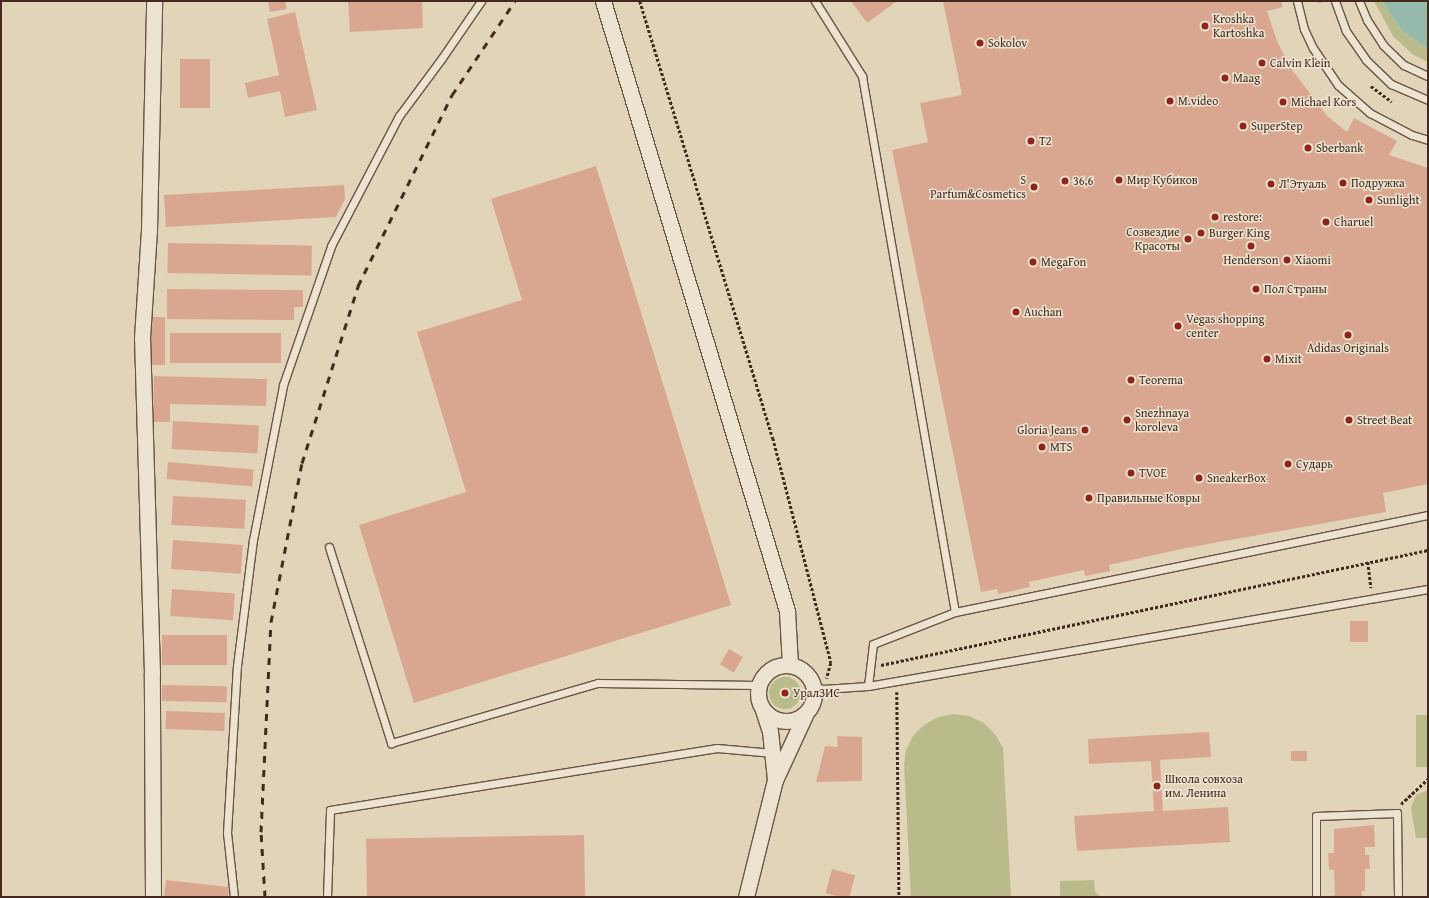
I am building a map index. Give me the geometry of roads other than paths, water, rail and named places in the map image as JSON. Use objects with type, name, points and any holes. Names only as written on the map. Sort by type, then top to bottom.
[{"type":"street","points":[[153,897],[152,673],[142,338],[149,230],[154,1]]},
{"type":"street","points":[[603,1],[787,611],[790,664]]},
{"type":"street","points":[[746,897],[776,780],[818,688],[805,672],[790,664],[782,664],[767,671],[758,685],[759,702],[763,710],[774,753],[776,780]]},
{"type":"street","points":[[763,710],[781,720],[791,721],[805,715]]},
{"type":"lane","points":[[234,897],[227,833],[237,666],[253,540],[283,385],[331,246],[399,116],[442,58],[481,1]]},
{"type":"lane","points":[[815,1],[862,76],[955,612]]},
{"type":"lane","points":[[1297,1],[1304,29],[1313,48],[1338,84],[1353,100],[1376,117],[1412,135],[1428,140]]},
{"type":"lane","points":[[1335,1],[1346,31],[1366,60],[1391,84],[1428,100]]},
{"type":"lane","points":[[1359,1],[1367,20],[1383,45],[1404,65],[1428,76]]},
{"type":"lane","points":[[868,686],[873,644],[955,612],[1428,515]]},
{"type":"lane","points":[[329,547],[391,743],[598,683],[758,685]]},
{"type":"lane","points":[[818,688],[868,686],[1372,600],[1428,589]]},
{"type":"lane","points":[[327,897],[330,810],[717,748],[774,753]]},
{"type":"lane","points":[[1316,897],[1316,816],[1397,813],[1398,897]]},
{"type":"railway","points":[[265,897],[261,832],[271,622],[302,463],[358,286],[452,95],[515,1]]},
{"type":"place","name":"Kroshka Kartoshka","points":[[1205,26]]},
{"type":"place","name":"Sokolov","points":[[980,43]]},
{"type":"place","name":"Calvin Klein","points":[[1262,63]]},
{"type":"place","name":"Maag","points":[[1225,78]]},
{"type":"place","name":"M.video","points":[[1170,101]]},
{"type":"place","name":"Michael Kors","points":[[1283,102]]},
{"type":"place","name":"SuperStep","points":[[1243,126]]},
{"type":"place","name":"T2","points":[[1031,141]]},
{"type":"place","name":"Sberbank","points":[[1308,148]]},
{"type":"place","name":"Мир Кубиков","points":[[1119,180]]},
{"type":"place","name":"36,6","points":[[1065,181]]},
{"type":"place","name":"Подружка","points":[[1343,183]]},
{"type":"place","name":"Л'Этуаль","points":[[1271,184]]},
{"type":"place","name":"S Parfum&Cosmetics","points":[[1034,187]]},
{"type":"place","name":"Sunlight","points":[[1369,200]]},
{"type":"place","name":"restore:","points":[[1215,217]]},
{"type":"place","name":"Charuel","points":[[1326,222]]},
{"type":"place","name":"Burger King","points":[[1201,233]]},
{"type":"place","name":"Созвездие Красоты","points":[[1188,239]]},
{"type":"place","name":"Henderson","points":[[1251,246]]},
{"type":"place","name":"Xiaomi","points":[[1287,260]]},
{"type":"place","name":"MegaFon","points":[[1033,262]]},
{"type":"place","name":"Пол Страны","points":[[1256,289]]},
{"type":"place","name":"Auchan","points":[[1016,312]]},
{"type":"place","name":"Vegas shopping center","points":[[1178,326]]},
{"type":"place","name":"Adidas Originals","points":[[1348,335]]},
{"type":"place","name":"Mixit","points":[[1267,359]]},
{"type":"place","name":"Teorema","points":[[1131,380]]},
{"type":"place","name":"Snezhnaya koroleva","points":[[1127,420]]},
{"type":"place","name":"Street Beat","points":[[1349,420]]},
{"type":"place","name":"Gloria Jeans","points":[[1085,430]]},
{"type":"place","name":"MTS","points":[[1042,447]]},
{"type":"place","name":"Сударь","points":[[1288,464]]},
{"type":"place","name":"TVOE","points":[[1131,473]]},
{"type":"place","name":"SneakerBox","points":[[1199,478]]},
{"type":"place","name":"Правильные Ковры","points":[[1089,498]]},
{"type":"place","name":"УралЗИС","points":[[785,693]]},
{"type":"place","name":"Школа совхоза им. Ленина","points":[[1157,786]]}]
